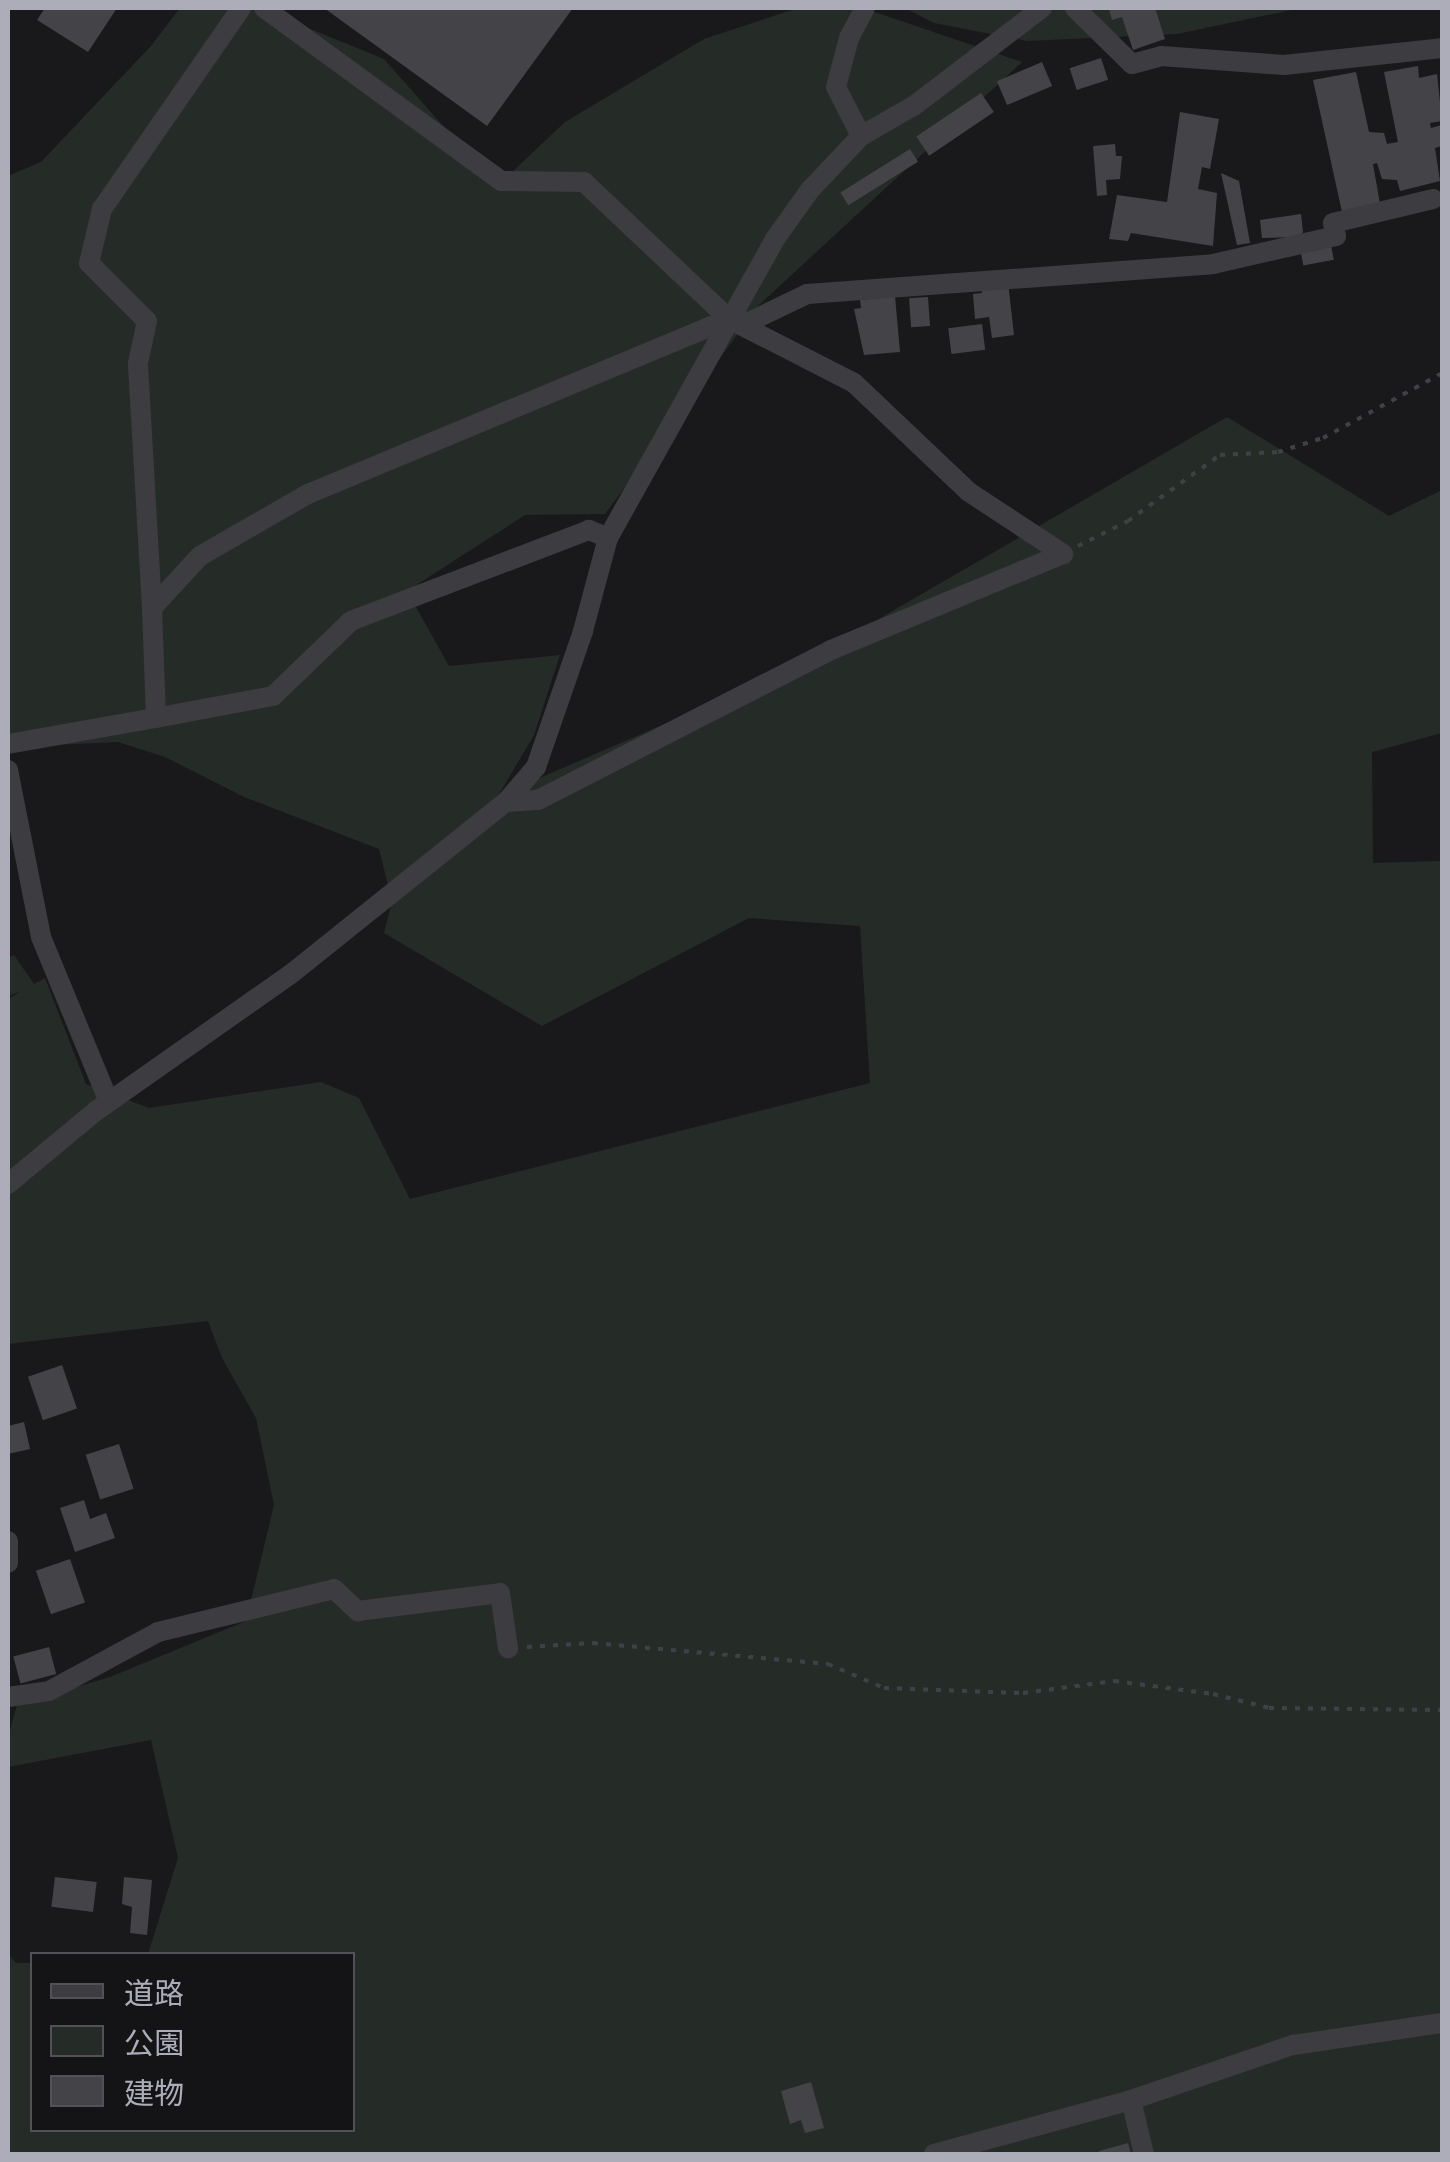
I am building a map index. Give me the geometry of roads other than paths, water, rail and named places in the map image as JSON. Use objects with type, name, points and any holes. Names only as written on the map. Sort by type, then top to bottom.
[{"type":"street","points":[[156,718],[138,364],[147,321],[89,263],[102,209],[241,8]]},
{"type":"street","points":[[264,8],[501,181],[584,182],[729,319],[854,384],[970,492],[1062,554],[831,650],[538,800],[506,802]]},
{"type":"street","points":[[861,136],[836,87],[849,38],[865,8]]},
{"type":"street","points":[[8,1184],[110,1102],[291,974],[506,802],[536,767],[583,631],[608,538],[729,319],[801,202],[861,136],[915,106],[1042,8]]},
{"type":"street","points":[[1076,8],[1132,64],[1161,56],[1284,65],[1442,48]]},
{"type":"street","points":[[152,608],[200,556],[308,494],[729,319],[749,322],[807,294],[1213,264],[1336,236],[1332,223],[1433,199]]},
{"type":"street","points":[[8,744],[273,696],[351,621],[589,530],[608,538]]},
{"type":"street","points":[[8,770],[16,864],[41,937],[110,1102]]},
{"type":"street","points":[[8,1541],[8,1563]]},
{"type":"street","points":[[8,1697],[49,1691],[158,1632],[334,1589],[358,1612],[500,1593],[508,1648]]},
{"type":"street","points":[[934,2154],[1132,2100],[1293,2045],[1442,2024]]},
{"type":"street","points":[[1132,2100],[1144,2154]]}]
